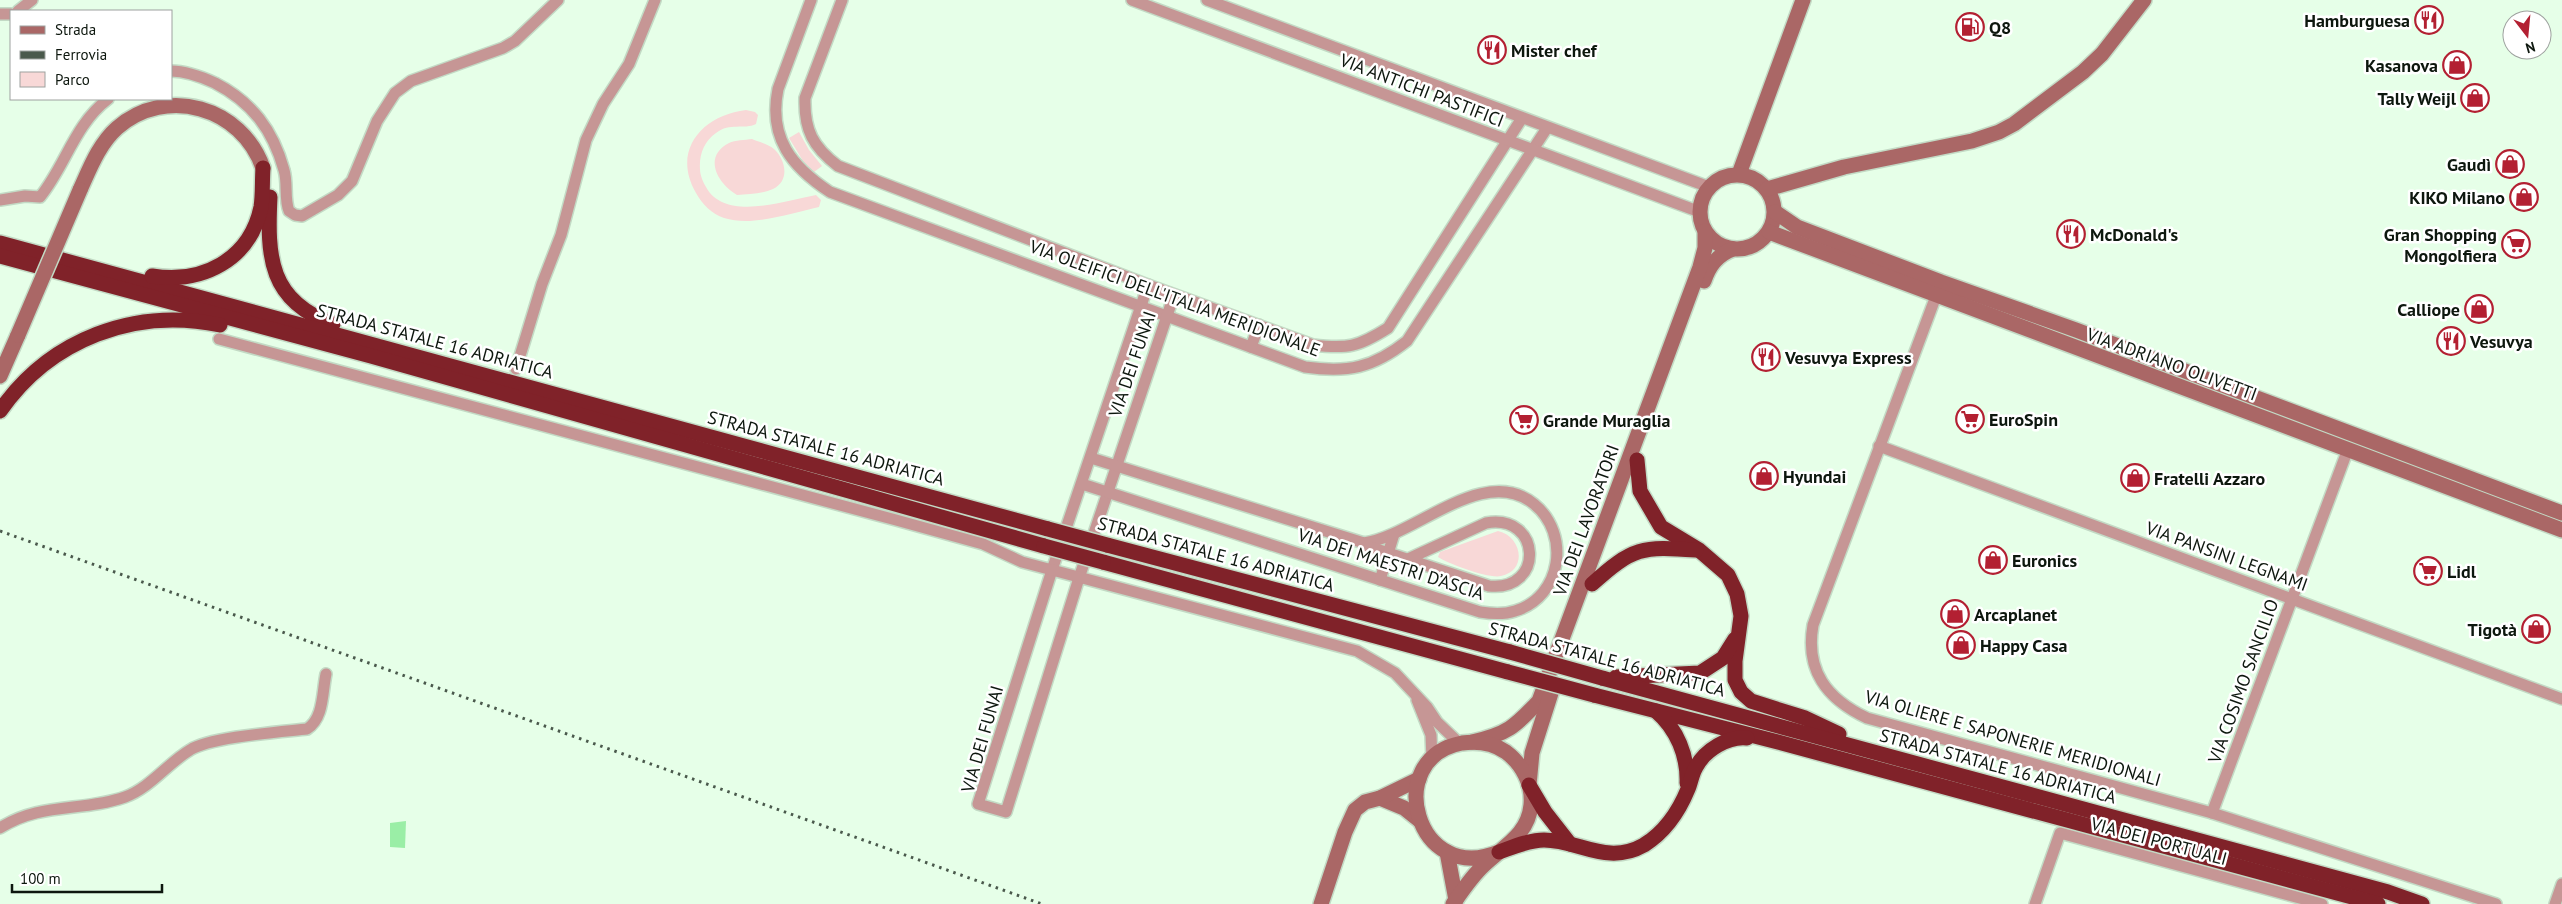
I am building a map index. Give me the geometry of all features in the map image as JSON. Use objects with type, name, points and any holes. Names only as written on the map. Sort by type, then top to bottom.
[{"type":"highway","points":[[60,259],[172,278],[190,277],[212,270],[236,254],[252,232],[262,202],[262,168]]},
{"type":"highway","points":[[262,168],[270,194],[269,235],[272,264],[280,285],[289,297],[300,308],[324,321],[416,355]]},
{"type":"highway","name":"STRADA STATALE 16 ADRIATICA","points":[[0,243],[1107,545],[1880,752],[2379,890],[2422,904]]},
{"type":"highway","name":"STRADA STATALE 16 ADRIATICA","points":[[0,256],[371,356],[1044,546],[1594,696],[1778,742],[2378,904]]},
{"type":"highway","points":[[0,411],[25,381],[60,353],[102,332],[145,321],[171,319],[200,321],[371,356]]},
{"type":"highway","points":[[1637,460],[1640,491],[1661,527],[1699,550],[1728,575],[1737,594],[1741,616],[1738,633],[1736,680],[1741,692],[1751,701],[1805,718],[1880,752]]},
{"type":"highway","points":[[1592,584],[1627,555],[1654,547],[1699,550]]},
{"type":"highway","points":[[1602,678],[1700,673],[1723,658],[1738,633]]},
{"type":"highway","points":[[1654,710],[1668,722],[1679,742],[1687,764],[1688,782],[1685,797]]},
{"type":"highway","points":[[1499,852],[1542,840],[1570,844],[1592,852],[1616,853],[1643,846],[1665,829],[1685,797],[1696,766],[1725,741],[1740,738],[1778,742]]},
{"type":"highway","points":[[1529,785],[1545,812],[1570,844]]},
{"type":"street","points":[[20,10],[25,8],[32,0]]},
{"type":"street","points":[[172,71],[203,77],[230,91],[249,105],[265,125],[279,152],[285,173],[289,211],[295,216],[302,216],[338,195],[352,182],[360,166],[364,148],[377,121],[401,87],[411,81],[503,48],[516,40],[558,0]]},
{"type":"street","points":[[516,369],[542,284],[561,235],[586,140],[603,104],[629,64],[655,0]]},
{"type":"street","name":"VIA OLEIFICI DELL'ITALIA MERIDIONALE","points":[[811,0],[774,104],[780,141],[792,160],[808,178],[830,192],[1305,367],[1332,371],[1361,368],[1389,356],[1408,342],[1547,128]]},
{"type":"street","name":"VIA OLEIFICI DELL'ITALIA MERIDIONALE","points":[[842,0],[805,98],[804,108],[809,133],[821,153],[838,166],[1174,295],[1313,345],[1342,349],[1367,342],[1388,328],[1522,118]]},
{"type":"street","name":"VIA ANTICHI PASTIFICI","points":[[1132,0],[1700,212]]},
{"type":"street","name":"VIA ANTICHI PASTIFICI","points":[[1206,0],[1709,187]]},
{"type":"street","points":[[1739,174],[1803,0]]},
{"type":"street","points":[[1767,189],[1844,167],[1972,141],[1999,132],[2014,124],[2083,72],[2102,54],[2144,0]]},
{"type":"street","points":[[0,200],[24,196],[40,197],[54,180],[84,121],[107,100]]},
{"type":"street","points":[[0,376],[80,190],[97,154],[117,128],[138,114],[172,105],[201,108],[225,118],[250,142],[262,168]]},
{"type":"street","points":[[1739,174],[1758,180],[1767,189],[1775,212],[1769,232],[1753,246],[1733,249],[1716,258],[1704,268],[1705,231],[1700,212],[1703,196],[1709,187],[1726,176],[1739,174]]},
{"type":"street","name":"VIA ADRIANO OLIVETTI","points":[[1775,212],[1797,227],[1939,289],[2348,449],[2562,530]]},
{"type":"street","points":[[1705,231],[1720,245],[1733,249]]},
{"type":"street","name":"VIA ADRIANO OLIVETTI","points":[[1769,232],[2178,368],[2562,513]]},
{"type":"street","name":"VIA DEI LAVORATORI","points":[[1544,701],[1592,584],[1704,268]]},
{"type":"street","name":"VIA DEI LAVORATORI","points":[[1544,701],[1704,268]]},
{"type":"street","name":"VIA DEI FUNAI","points":[[1148,285],[1052,570],[978,804],[1006,812],[1079,578],[1174,295]]},
{"type":"street","name":"VIA OLIERE E SAPONERIE MERIDIONALI","points":[[1939,289],[1813,625],[1812,655],[1819,676],[1829,692],[1840,703],[1867,718],[2212,813],[2496,904]]},
{"type":"street","points":[[1251,347],[1259,325]]},
{"type":"street","points":[[219,339],[904,522],[983,544],[1022,562],[1357,651],[1395,673],[1427,707],[1437,722],[1466,743],[1489,744],[1505,752],[1521,767],[1529,785]]},
{"type":"street","points":[[506,415],[508,403]]},
{"type":"street","name":"VIA PANSINI LEGNAMI","points":[[1879,446],[2562,699]]},
{"type":"street","name":"VIA COSIMO SANCILIO","points":[[2212,813],[2348,449]]},
{"type":"street","name":"VIA DEI MAESTRI D’ASCIA","points":[[1082,484],[1480,612],[1498,614],[1515,611],[1531,604],[1544,592],[1553,576],[1558,559],[1557,541],[1551,524],[1543,512],[1533,503],[1513,493],[1494,491],[1474,495],[1374,542],[1355,542],[1091,458]]},
{"type":"street","points":[[1355,542],[1488,586],[1499,587],[1518,580],[1527,568],[1530,553],[1524,534],[1516,527],[1497,521],[1486,523],[1408,559]]},
{"type":"street","points":[[1380,580],[1394,534]]},
{"type":"street","points":[[0,828],[16,817],[43,810],[108,802],[127,796],[202,744],[306,729],[315,723],[326,674]]},
{"type":"street","points":[[1414,694],[1431,735],[1432,760]]},
{"type":"street","points":[[1499,852],[1470,858],[1447,852],[1430,839],[1419,820],[1415,798],[1419,779],[1432,760],[1444,750],[1489,738],[1514,727],[1544,701]]},
{"type":"street","points":[[1454,902],[1482,867],[1515,840],[1526,824],[1531,804],[1529,785],[1532,753],[1544,701]]},
{"type":"street","points":[[1321,904],[1349,822],[1356,810],[1365,802],[1380,798],[1419,779]]},
{"type":"street","points":[[1380,798],[1404,808],[1419,820]]},
{"type":"street","name":"VIA DEI PORTUALI","points":[[2035,904],[2060,833],[2322,904]]},
{"type":"street","points":[[1447,852],[1454,902]]},
{"type":"street","points":[[2554,904],[2562,884]]},
{"type":"green space","points":[[746,110],[755,112],[758,115],[756,124],[726,128],[712,136],[705,144],[701,154],[700,171],[706,187],[715,198],[727,204],[756,206],[816,195],[821,200],[819,207],[772,218],[747,221],[724,218],[715,214],[701,201],[689,177],[687,163],[689,149],[705,127],[730,113]]},
{"type":"green space","points":[[799,132],[809,150],[822,166],[814,172],[803,161],[789,138]]},
{"type":"green space","points":[[752,139],[774,149],[783,164],[784,176],[778,185],[769,191],[737,195],[719,177],[715,163],[716,155],[729,143]]},
{"type":"green space","points":[[1498,531],[1506,534],[1517,546],[1518,561],[1510,573],[1495,576],[1479,573],[1438,557],[1440,552]]},
{"type":"shaded area","points":[[406,821],[405,848],[390,847],[390,823]]},
{"type":"railway","points":[[0,531],[1042,904]]},
{"type":"place","name":"Hamburguesa","points":[[2429,20]]},
{"type":"place","name":"Q8","points":[[1970,27]]},
{"type":"place","name":"Mister chef","points":[[1492,50]]},
{"type":"place","name":"Kasanova","points":[[2457,65]]},
{"type":"place","name":"Tally Weijl","points":[[2475,98]]},
{"type":"place","name":"Gaudì","points":[[2510,164]]},
{"type":"place","name":"KIKO Milano","points":[[2524,197]]},
{"type":"place","name":"McDonald's","points":[[2071,234]]},
{"type":"place","name":"Gran Shopping Mongolfiera","points":[[2516,244]]},
{"type":"place","name":"Calliope","points":[[2479,309]]},
{"type":"place","name":"Vesuvya","points":[[2451,341]]},
{"type":"place","name":"Vesuvya Express","points":[[1766,357]]},
{"type":"place","name":"EuroSpin","points":[[1970,419]]},
{"type":"place","name":"Grande Muraglia","points":[[1524,420]]},
{"type":"place","name":"Hyundai","points":[[1764,476]]},
{"type":"place","name":"Fratelli Azzaro","points":[[2135,478]]},
{"type":"place","name":"Euronics","points":[[1993,560]]},
{"type":"place","name":"Lidl","points":[[2428,571]]},
{"type":"place","name":"Arcaplanet","points":[[1955,614]]},
{"type":"place","name":"Tigotà","points":[[2536,629]]},
{"type":"place","name":"Happy Casa","points":[[1961,645]]}]
